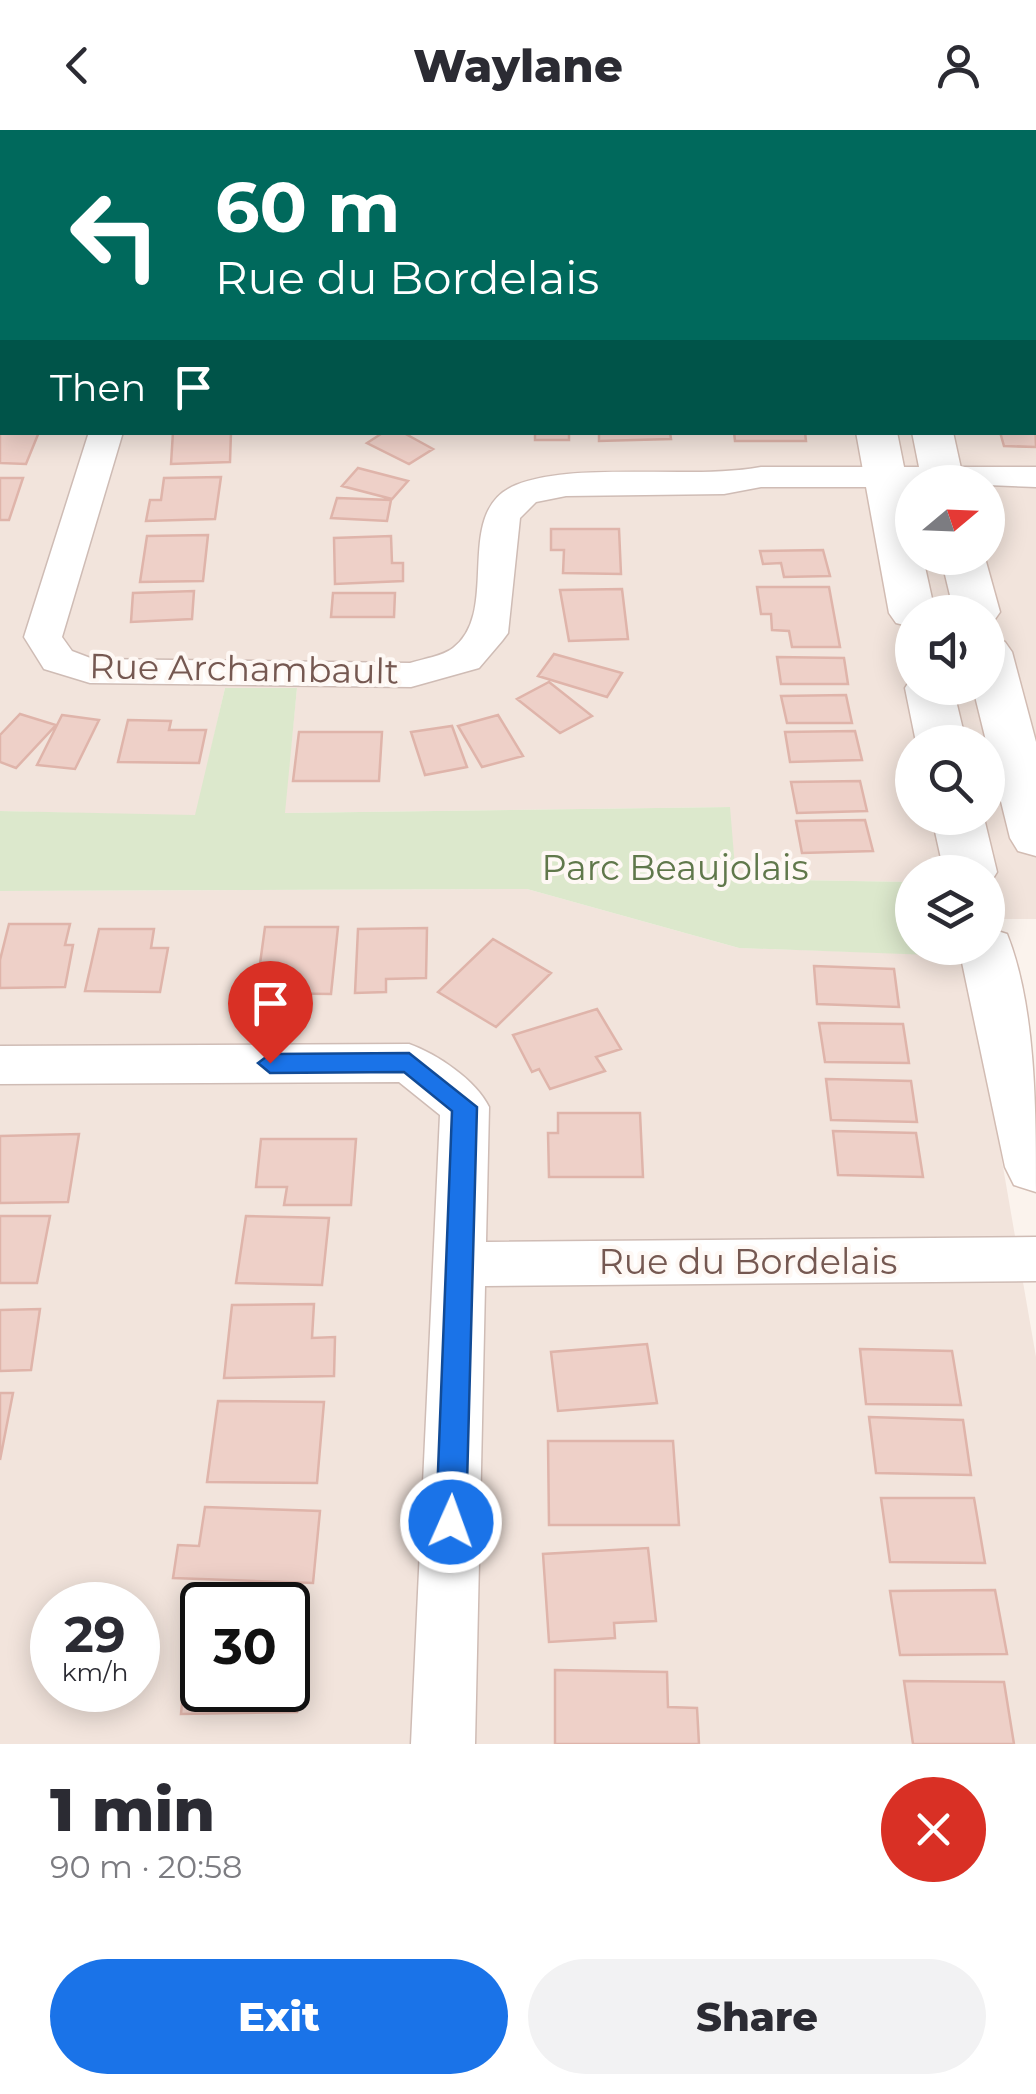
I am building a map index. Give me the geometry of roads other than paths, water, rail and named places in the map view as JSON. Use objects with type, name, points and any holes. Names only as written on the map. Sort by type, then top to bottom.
[{"type":"street","name":"Rue Archambault","points":[[105,435],[42,637],[58,660],[90,671],[411,675],[464,658],[489,633],[502,515],[525,492],[566,486],[724,484],[754,501],[895,490]]},
{"type":"street","points":[[878,435],[898,465]]},
{"type":"street","points":[[922,465],[931,435]]},
{"type":"street","name":"Rue Archambault","points":[[1005,480],[1036,477]]},
{"type":"street","points":[[1005,505],[1036,504]]},
{"type":"street","points":[[1002,705],[1036,838]]},
{"type":"street","points":[[990,965],[1036,1167]]},
{"type":"street","points":[[0,1065],[409,1063],[465,1107],[444,1744]]},
{"type":"street","name":"Rue du Bordelais","points":[[460,1264],[1036,1259]]},
{"type":"park label","name":"Parc Beaujolais","points":[[675,868]]}]
